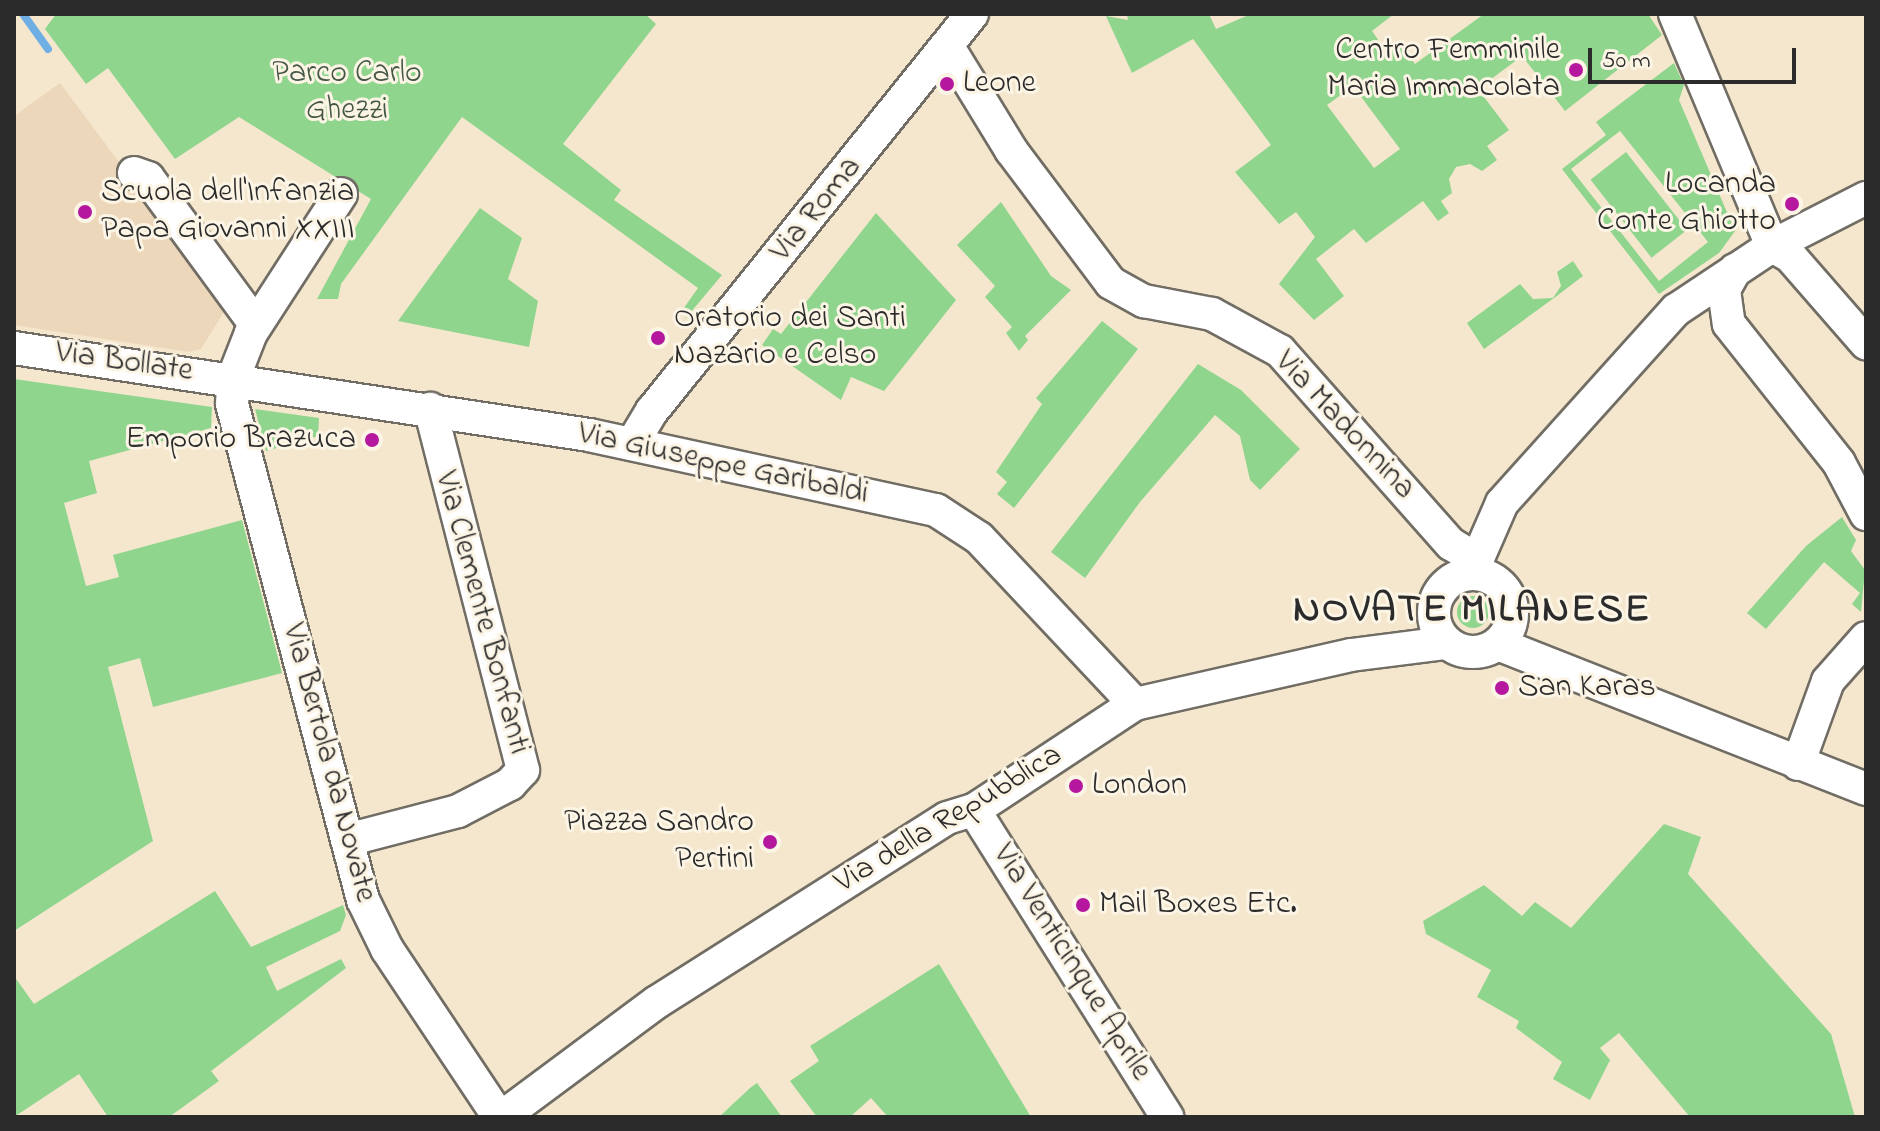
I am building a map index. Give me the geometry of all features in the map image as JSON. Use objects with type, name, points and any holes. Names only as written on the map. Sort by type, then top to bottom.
[{"type":"street","name":"Via Roma","points":[[632,444],[652,411],[972,14]]},
{"type":"street","points":[[1675,14],[1772,246],[1790,256],[1866,343]]},
{"type":"street","name":"Via Madonnina","points":[[948,47],[1019,162],[1111,283],[1144,301],[1212,314],[1280,351],[1472,566]]},
{"type":"street","points":[[134,173],[148,178],[256,325]]},
{"type":"street","points":[[233,379],[256,325],[341,194]]},
{"type":"street","points":[[1505,630],[1472,653],[1446,643],[1438,632],[1434,607],[1447,584],[1472,566],[1502,503],[1676,310],[1772,246],[1866,198]]},
{"type":"street","points":[[1735,270],[1724,290],[1729,324],[1839,463],[1866,514]]},
{"type":"street","name":"Via Bollate","points":[[14,348],[233,379]]},
{"type":"street","name":"Via Giuseppe Garibaldi","points":[[233,379],[632,444],[949,515],[979,538],[1135,704]]},
{"type":"street","name":"Via Bertola da Novate","points":[[233,379],[232,404],[347,840],[372,923],[500,1117]]},
{"type":"street","name":"Via Clemente Bonfanti","points":[[347,840],[458,811],[510,784],[523,770],[430,409]]},
{"type":"street","points":[[1472,566],[1506,591],[1505,630]]},
{"type":"street","points":[[1505,630],[1568,667],[1798,764],[1866,789]]},
{"type":"street","points":[[1798,764],[1828,681],[1866,638]]},
{"type":"street","name":"Via della Repubblica","points":[[500,1117],[657,1002],[947,818],[974,810],[1135,704],[1351,655],[1446,643]]},
{"type":"street","name":"Via Venticinque Aprile","points":[[974,810],[1167,1117]]},
{"type":"shaded area","name":"Scuola dell'Infanzia Papa Giovanni XXIII","points":[[60,83],[227,307],[201,349],[189,352],[14,325],[14,116]]},
{"type":"green space","name":"Parco Carlo Ghezzi","points":[[56,14],[645,14],[656,24],[563,144],[621,190],[614,200],[722,275],[680,325],[687,316],[681,312],[698,288],[462,117],[341,284],[338,299],[317,299],[371,199],[239,117],[175,159],[108,68],[86,84],[45,29]]},
{"type":"green space","points":[[1127,14],[1209,14],[1216,29],[1251,14],[1394,14],[1372,31],[1386,51],[1399,42],[1415,64],[1484,14],[1648,14],[1662,35],[1565,111],[1522,56],[1478,89],[1509,130],[1487,146],[1497,160],[1482,171],[1470,164],[1456,167],[1449,179],[1452,193],[1441,201],[1449,213],[1438,221],[1423,201],[1366,243],[1354,229],[1316,259],[1344,296],[1314,320],[1279,284],[1315,237],[1296,212],[1279,224],[1235,172],[1271,145],[1193,39],[1132,73],[1106,16],[1128,20]],"holes":[[[1353,86],[1400,149],[1374,168],[1327,105]]]},
{"type":"green space","points":[[1674,63],[1684,85],[1679,100],[1735,231],[1719,253],[1659,294],[1562,169],[1606,135],[1596,122]],"holes":[[[1620,131],[1708,242],[1659,281],[1571,169]]]},
{"type":"green space","points":[[1626,152],[1687,230],[1651,258],[1591,180]]},
{"type":"green space","points":[[1001,202],[1051,276],[1071,290],[1025,336],[1028,340],[1019,351],[1006,333],[1012,327],[985,297],[995,286],[957,245]]},
{"type":"green space","points":[[480,208],[522,238],[508,279],[538,301],[529,347],[398,321]]},
{"type":"green space","points":[[876,213],[956,300],[884,391],[851,377],[841,400],[762,345],[773,329],[781,334]]},
{"type":"green space","points":[[1573,261],[1583,276],[1484,349],[1467,323],[1520,284],[1533,299],[1553,298],[1561,286],[1557,272]]},
{"type":"green space","points":[[1102,321],[1138,349],[1014,508],[997,494],[1007,482],[996,472],[1042,404],[1036,398]]},
{"type":"green space","points":[[1198,364],[1241,390],[1300,449],[1260,490],[1250,480],[1240,436],[1215,415],[1140,502],[1085,578],[1051,552]]},
{"type":"green space","points":[[14,379],[212,407],[211,428],[89,461],[97,493],[64,503],[86,586],[119,577],[113,555],[242,520],[282,673],[153,707],[140,658],[108,667],[153,841],[14,931]]},
{"type":"green space","points":[[255,409],[319,418],[318,436],[266,451]]},
{"type":"green space","points":[[1842,517],[1856,540],[1851,551],[1865,570],[1861,612],[1852,604],[1860,593],[1824,562],[1766,629],[1747,613],[1806,546]]},
{"type":"green space","points":[[1473,596],[1484,601],[1489,612],[1484,623],[1473,628],[1462,623],[1457,612],[1462,601]]},
{"type":"green space","points":[[1664,824],[1701,837],[1688,874],[1831,1034],[1855,1117],[1690,1117],[1619,1033],[1600,1048],[1610,1060],[1590,1100],[1553,1079],[1562,1062],[1516,1028],[1519,1021],[1477,997],[1491,970],[1426,934],[1423,921],[1484,885],[1522,916],[1535,902],[1571,928]]},
{"type":"green space","points":[[215,891],[251,947],[343,905],[346,915],[340,931],[266,967],[277,991],[341,959],[346,968],[211,1071],[219,1081],[169,1117],[108,1117],[79,1074],[14,1117],[14,976],[34,1004]]},
{"type":"green space","points":[[939,964],[1031,1117],[888,1117],[871,1098],[850,1117],[817,1117],[790,1081],[819,1061],[810,1046]]},
{"type":"green space","points":[[757,1083],[782,1117],[719,1117],[750,1088]]},
{"type":"waterway","points":[[23,14],[48,49]]},
{"type":"place","name":"Centro Femminile Maria Immacolata","points":[[1576,70]]},
{"type":"place","name":"Leone","points":[[947,84]]},
{"type":"place","name":"Locanda Conte Ghiotto","points":[[1792,204]]},
{"type":"place","name":"Scuola dell'Infanzia Papa Giovanni XXIII","points":[[85,212]]},
{"type":"place","name":"Oratorio dei Santi Nazario e Celso","points":[[658,338]]},
{"type":"place","name":"Emporio Brazuca","points":[[372,440]]},
{"type":"place","name":"San Karas","points":[[1502,688]]},
{"type":"place","name":"London","points":[[1076,786]]},
{"type":"place","name":"Piazza Sandro Pertini","points":[[770,842]]},
{"type":"place","name":"Mail Boxes Etc.","points":[[1083,905]]},
{"type":"district","name":"NOVATE MILANESE","points":[[1472,611]]}]
